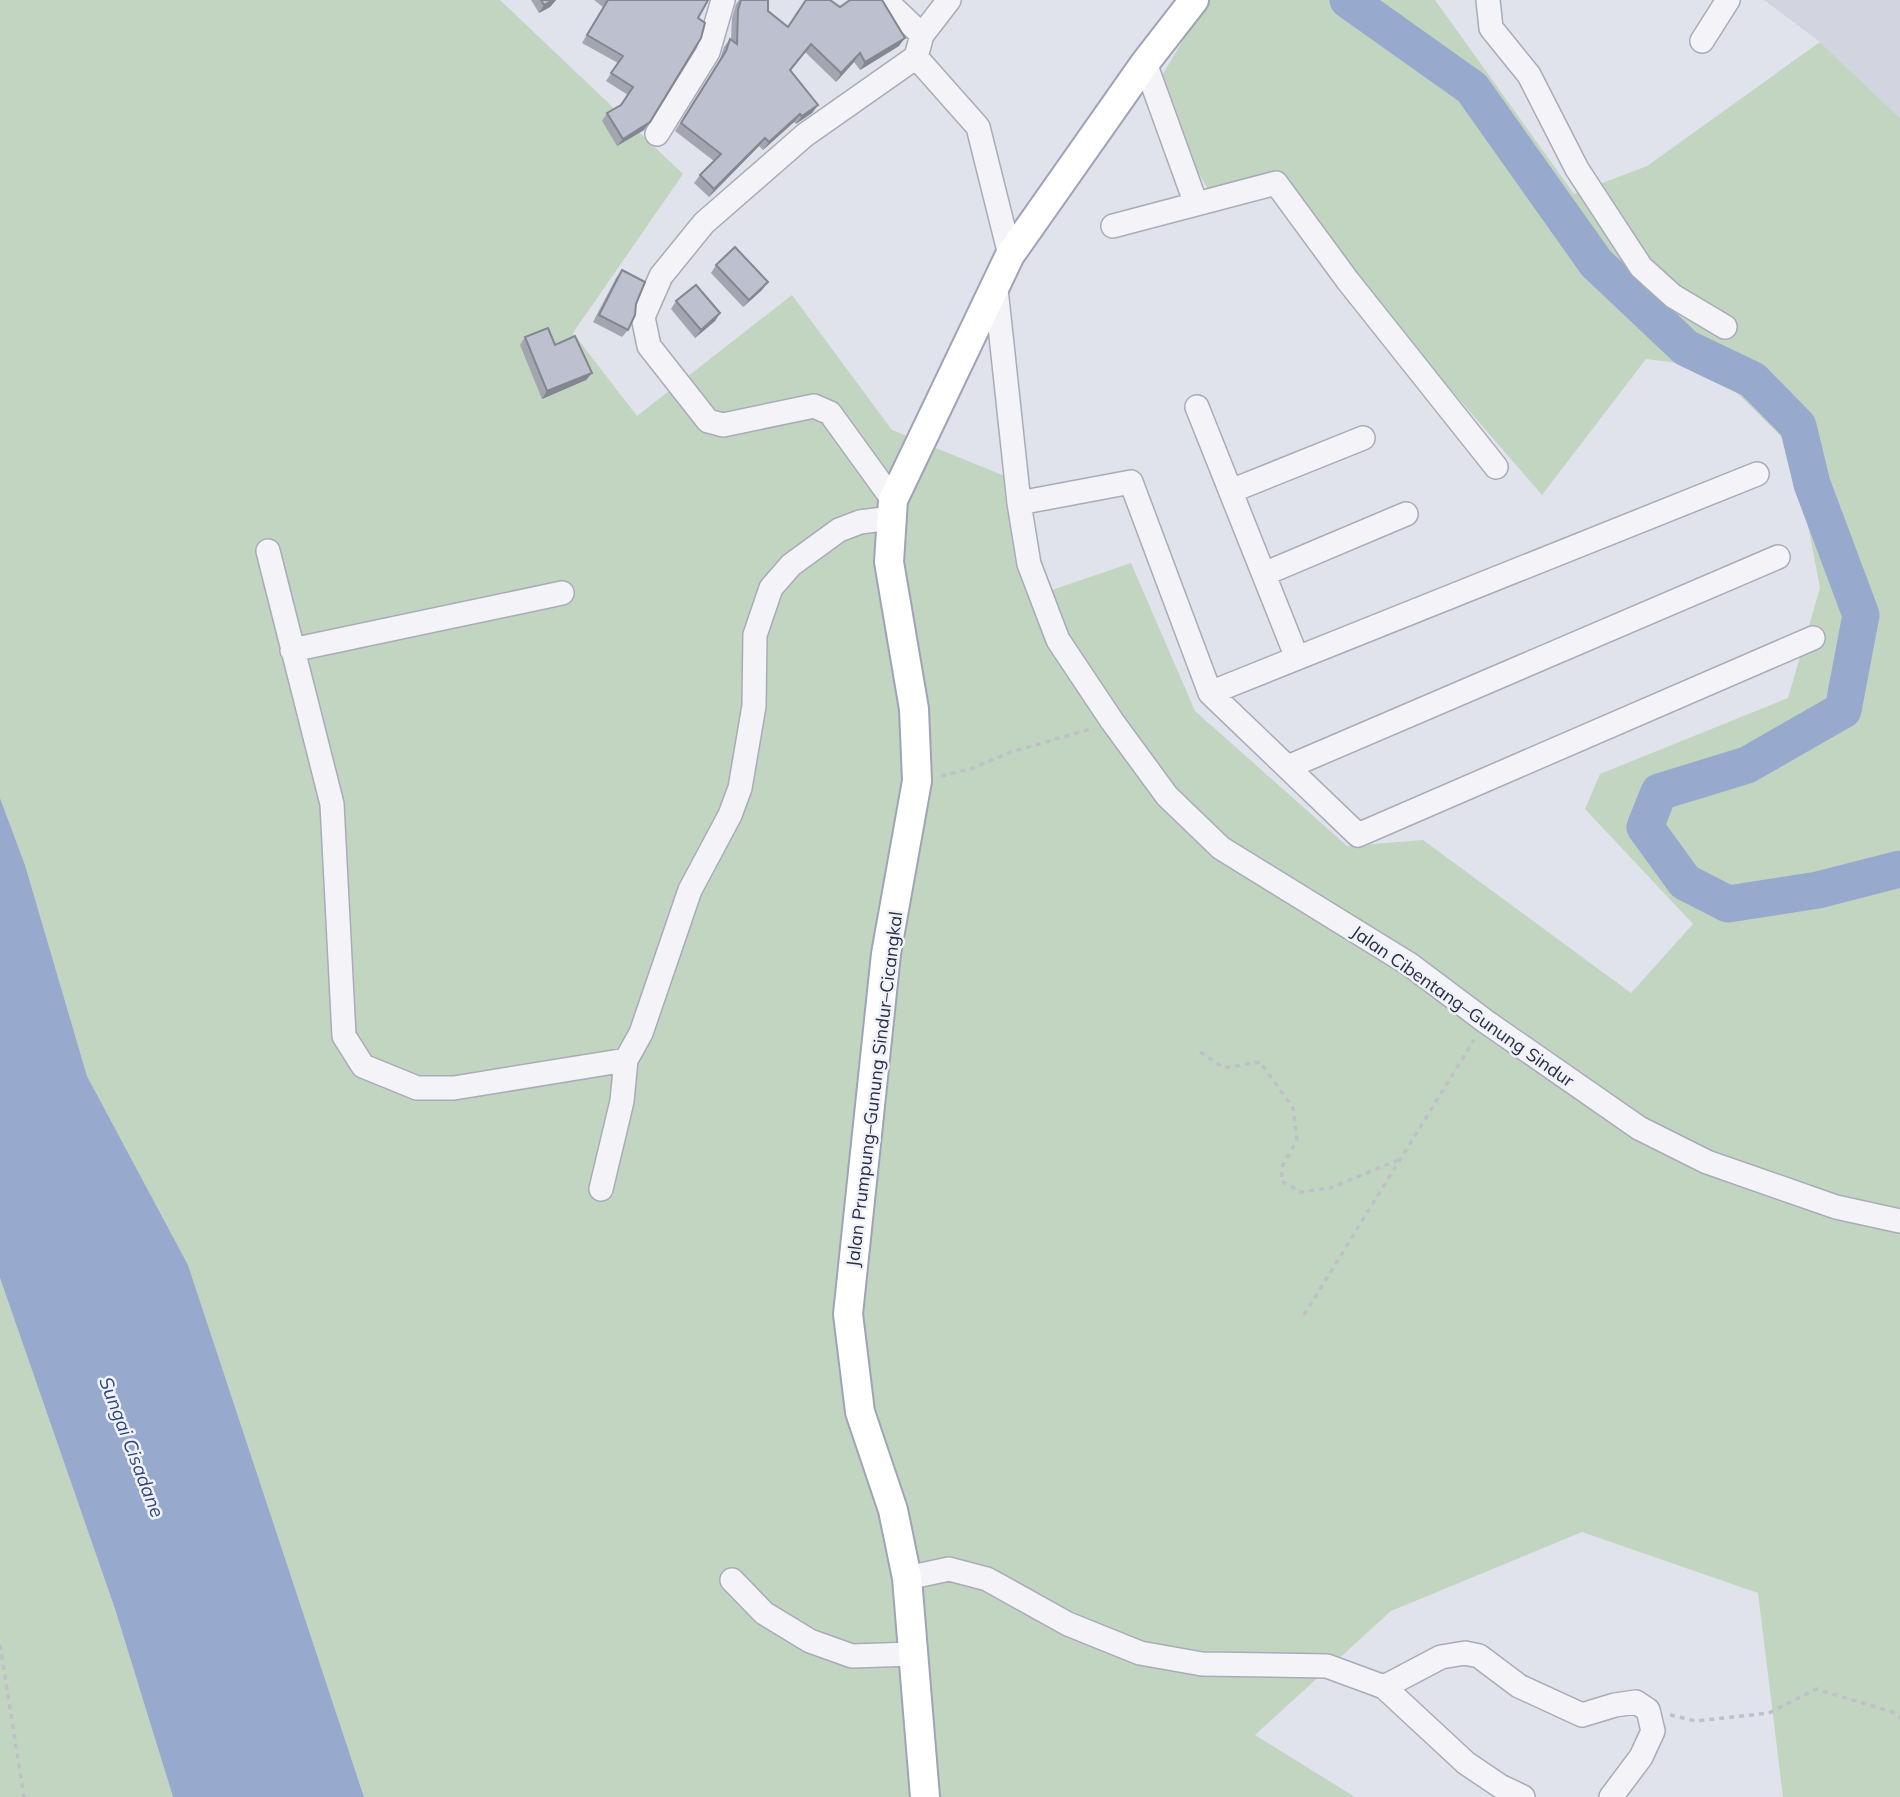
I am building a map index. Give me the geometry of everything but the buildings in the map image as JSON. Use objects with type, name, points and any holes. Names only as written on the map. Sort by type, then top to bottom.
[{"type":"main road","name":"Jalan Prumpung–Gunung Sindur–Cicangkal","points":[[925,1797],[906,1578],[893,1510],[860,1412],[848,1314],[886,954],[917,781],[915,709],[889,562],[892,509],[1010,255],[1145,63],[1194,0]]},
{"type":"street","points":[[657,134],[708,52],[723,0]]},
{"type":"street","points":[[884,0],[922,35]]},
{"type":"street","points":[[601,1189],[622,1101],[626,1060],[641,1033],[690,890],[730,815],[740,788],[754,706],[755,635],[771,588],[791,565],[839,530],[892,509],[830,413],[814,406],[723,425],[708,421],[649,346],[643,317],[661,276],[704,223],[805,135],[916,57],[922,35],[949,0]]},
{"type":"street","points":[[1488,0],[1492,28],[1530,75],[1577,169],[1641,267],[1672,296],[1725,327]]},
{"type":"street","points":[[1702,41],[1728,0]]},
{"type":"street","points":[[916,57],[978,127],[1010,255]]},
{"type":"street","points":[[1145,63],[1196,204]]},
{"type":"street","points":[[1113,226],[1276,183],[1348,281],[1496,467]]},
{"type":"street","name":"Jalan Cibentang–Gunung Sindur","points":[[996,289],[1028,564],[1058,640],[1112,721],[1167,796],[1221,848],[1409,964],[1485,1021],[1639,1128],[1707,1162],[1836,1207],[1900,1221]]},
{"type":"street","points":[[1197,407],[1297,658]]},
{"type":"street","points":[[1231,491],[1363,438]]},
{"type":"street","points":[[1210,693],[1757,474]]},
{"type":"street","points":[[1019,503],[1131,482],[1210,693],[1358,835],[1813,638]]},
{"type":"street","points":[[1264,574],[1406,514]]},
{"type":"street","points":[[268,551],[332,804],[344,1036],[363,1066],[416,1088],[454,1088],[626,1060]]},
{"type":"street","points":[[1287,767],[1778,556]]},
{"type":"street","points":[[292,650],[562,593]]},
{"type":"street","points":[[906,1578],[949,1569],[987,1579],[1068,1624],[1140,1653],[1202,1664],[1327,1666],[1384,1687],[1465,1763],[1500,1786],[1523,1797]]},
{"type":"street","points":[[732,1580],[765,1613],[810,1641],[852,1656],[913,1654]]},
{"type":"street","points":[[1384,1687],[1441,1657],[1465,1653],[1479,1656],[1520,1686],[1582,1715],[1636,1702],[1648,1710],[1653,1731],[1641,1757],[1611,1797]]},
{"type":"path","points":[[917,781],[970,769],[1011,752],[1112,721]]},
{"type":"path","points":[[1304,1315],[1485,1021]]},
{"type":"path","points":[[1200,1052],[1224,1068],[1259,1062],[1293,1108],[1297,1140],[1283,1165],[1281,1181],[1301,1192],[1330,1188],[1400,1159]]},
{"type":"path","points":[[0,1645],[24,1797]]},
{"type":"path","points":[[1648,1710],[1696,1721],[1769,1713],[1816,1689],[1892,1712],[1900,1718]]},
{"type":"shaded area","points":[[1764,0],[1900,0],[1900,118],[1820,42]]},
{"type":"green space","points":[[0,0],[500,0],[683,174],[573,333],[637,416],[792,295],[892,430],[1017,481],[1046,592],[1131,563],[1195,711],[1347,846],[1423,840],[1631,993],[1693,924],[1585,809],[1600,774],[1788,698],[1820,588],[1793,448],[1711,367],[1646,359],[1542,495],[1275,186],[1211,194],[1151,94],[1207,0],[1435,0],[1574,194],[1647,166],[1820,42],[1900,118],[1900,1797],[1783,1797],[1758,1593],[1582,1532],[1391,1611],[1255,1735],[1355,1797],[364,1797],[188,1265],[87,1076],[25,865],[0,798]]},
{"type":"green space","points":[[0,1278],[115,1609],[173,1797],[0,1797]]},
{"type":"water","name":"Sungai Cisadane","points":[[0,798],[25,865],[87,1076],[188,1265],[364,1797],[173,1797],[115,1609],[0,1278]]},
{"type":"waterway","points":[[1348,0],[1472,88],[1596,263],[1686,348],[1753,380],[1798,426],[1812,484],[1861,615],[1843,710],[1747,765],[1659,792],[1645,827],[1685,882],[1728,904],[1818,890],[1900,869]]}]
